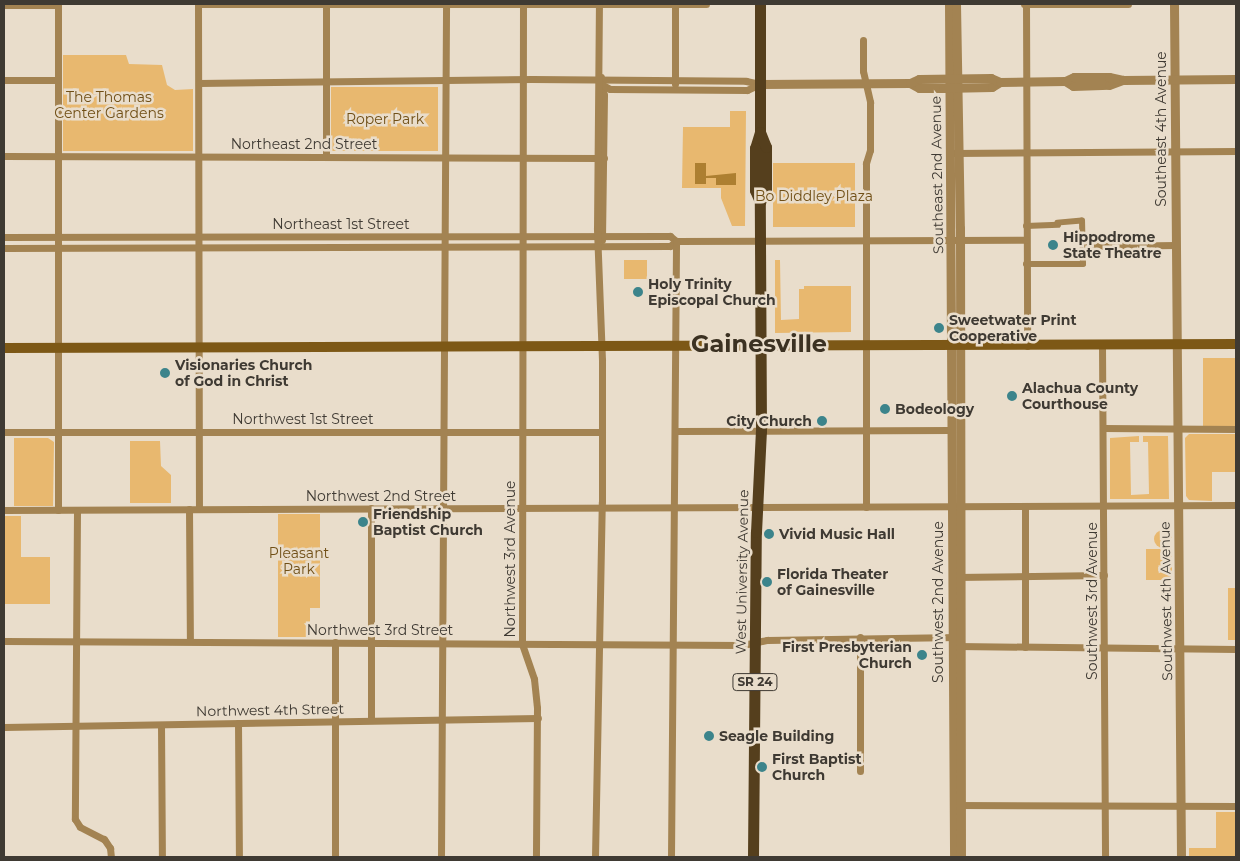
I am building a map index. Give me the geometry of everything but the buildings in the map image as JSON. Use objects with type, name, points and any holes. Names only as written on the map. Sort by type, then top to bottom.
[{"type":"main road","name":"West University Avenue","points":[[753,857],[755,642],[758,506],[762,431],[760,202],[766,190],[766,147],[760,132],[760,4]]},
{"type":"main road","points":[[4,348],[866,347],[1236,344]]},
{"type":"street","points":[[4,5],[58,4],[58,510]]},
{"type":"street","points":[[198,509],[198,4],[706,4]]},
{"type":"street","points":[[326,4],[326,157]]},
{"type":"street","points":[[442,857],[446,348],[446,4]]},
{"type":"street","name":"Northwest 3rd Avenue","points":[[523,4],[524,348],[522,644],[534,678],[538,718],[536,857]]},
{"type":"street","points":[[595,857],[602,508],[598,4]]},
{"type":"street","points":[[675,4],[675,90]]},
{"type":"street","name":"Southeast 2nd Avenue","points":[[949,4],[952,34],[955,153],[955,346]]},
{"type":"street","name":"Southeast 2nd Avenue","points":[[952,34],[956,4]]},
{"type":"street","points":[[1027,346],[1025,4],[1128,4]]},
{"type":"street","name":"Southeast 4th Avenue","points":[[1174,4],[1176,345]]},
{"type":"street","points":[[863,40],[870,113],[870,150],[866,163],[866,507]]},
{"type":"street","points":[[198,83],[523,79],[600,82],[746,81],[760,84],[910,83],[919,78],[953,83],[991,78],[1000,82],[1065,81],[1073,86],[1109,85],[1123,80],[1236,78]]},
{"type":"street","points":[[4,80],[58,80]]},
{"type":"street","points":[[600,82],[610,89],[675,90],[746,90],[760,84]]},
{"type":"street","points":[[955,153],[1236,151]]},
{"type":"street","name":"Northeast 2nd Street","points":[[4,156],[600,158]]},
{"type":"street","points":[[1026,226],[1082,221],[1083,246],[1083,264],[1026,264]]},
{"type":"street","points":[[277,236],[277,246]]},
{"type":"street","points":[[378,236],[378,246]]},
{"type":"street","name":"Northeast 1st Street","points":[[4,237],[670,236],[676,241],[1026,240]]},
{"type":"street","points":[[132,237],[132,247]]},
{"type":"street","points":[[672,857],[676,241]]},
{"type":"street","name":"Northeast 1st Street","points":[[4,248],[670,246],[676,241]]},
{"type":"street","points":[[1083,246],[1175,245]]},
{"type":"street","name":"Southwest 3rd Avenue","points":[[1102,345],[1105,857]]},
{"type":"street","name":"Southwest 4th Avenue","points":[[1176,345],[1181,649],[1181,857]]},
{"type":"street","points":[[955,346],[955,506]]},
{"type":"street","name":"Southwest 2nd Avenue","points":[[955,346],[951,430],[955,506],[957,805],[961,857]]},
{"type":"street","points":[[1103,428],[1236,429]]},
{"type":"street","points":[[676,431],[951,430]]},
{"type":"street","name":"Northwest 1st Street","points":[[4,432],[602,432]]},
{"type":"street","name":"Northwest 2nd Street","points":[[4,510],[1236,505]]},
{"type":"street","points":[[1025,506],[1025,646]]},
{"type":"street","points":[[371,508],[371,720]]},
{"type":"street","points":[[189,509],[190,641]]},
{"type":"street","points":[[77,511],[74,726],[75,819],[80,827],[104,839],[110,848],[111,857]]},
{"type":"street","points":[[956,577],[1104,575]]},
{"type":"street","points":[[860,637],[860,771]]},
{"type":"street","name":"Northwest 3rd Street","points":[[4,641],[598,645],[755,642],[860,637],[1025,646],[1236,649]]},
{"type":"street","points":[[335,642],[335,857]]},
{"type":"street","name":"Northwest 4th Street","points":[[4,727],[538,718]]},
{"type":"street","points":[[238,724],[238,857]]},
{"type":"street","points":[[161,725],[162,857]]},
{"type":"street","points":[[957,805],[1236,806]]},
{"type":"street","name":"Southwest 2nd Avenue","points":[[954,857],[957,805]]},
{"type":"green space","name":"The Thomas Center Gardens","points":[[63,55],[126,55],[129,64],[162,65],[167,85],[175,90],[193,89],[193,151],[63,151]]},
{"type":"green space","name":"Roper Park","points":[[331,87],[438,87],[438,151],[331,151]]},
{"type":"green space","points":[[730,111],[746,111],[745,226],[732,226],[721,198],[721,188],[682,188],[683,127],[730,127]]},
{"type":"green space","name":"Bo Diddley Plaza","points":[[773,163],[855,163],[855,227],[773,227]]},
{"type":"green space","points":[[624,260],[647,260],[647,279],[624,279]]},
{"type":"green space","points":[[775,260],[780,260],[781,320],[799,319],[799,289],[804,289],[804,286],[851,286],[851,332],[775,333]]},
{"type":"green space","points":[[1203,358],[1236,358],[1236,427],[1203,427]]},
{"type":"green space","points":[[1189,434],[1236,434],[1236,472],[1212,472],[1212,501],[1189,500],[1186,496],[1185,438]]},
{"type":"green space","points":[[1139,436],[1139,442],[1130,442],[1131,495],[1149,494],[1148,442],[1143,442],[1143,436],[1168,436],[1169,499],[1110,499],[1110,438]]},
{"type":"green space","points":[[14,438],[48,438],[54,442],[53,506],[14,506]]},
{"type":"green space","points":[[130,441],[160,441],[161,466],[171,475],[171,503],[130,503]]},
{"type":"green space","name":"Pleasant Park","points":[[278,514],[320,514],[320,608],[310,608],[310,637],[278,637]]},
{"type":"green space","points":[[4,516],[21,516],[21,557],[50,557],[50,604],[4,604]]},
{"type":"green space","points":[[1159,530],[1167,530],[1172,535],[1170,546],[1159,548],[1154,543],[1154,535]]},
{"type":"green space","points":[[1146,549],[1172,549],[1172,580],[1146,580]]},
{"type":"green space","points":[[1228,588],[1236,588],[1236,640],[1228,640]]},
{"type":"green space","points":[[1216,812],[1236,812],[1236,857],[1189,857],[1189,848],[1216,848]]},
{"type":"shaded area","points":[[695,163],[706,163],[706,176],[736,173],[736,185],[716,185],[716,178],[706,178],[706,184],[695,184]]},
{"type":"place","name":"Hippodrome State Theatre","points":[[1053,245]]},
{"type":"place","name":"Holy Trinity Episcopal Church","points":[[638,292]]},
{"type":"place","name":"Sweetwater Print Cooperative","points":[[939,328]]},
{"type":"place","name":"Visionaries Church of God in Christ","points":[[165,373]]},
{"type":"place","name":"Alachua County Courthouse","points":[[1012,396]]},
{"type":"place","name":"Bodeology","points":[[885,409]]},
{"type":"place","name":"City Church","points":[[822,421]]},
{"type":"place","name":"Friendship Baptist Church","points":[[363,522]]},
{"type":"place","name":"Vivid Music Hall","points":[[769,534]]},
{"type":"place","name":"Florida Theater of Gainesville","points":[[767,582]]},
{"type":"place","name":"First Presbyterian Church","points":[[922,655]]},
{"type":"place","name":"Seagle Building","points":[[709,736]]},
{"type":"place","name":"First Baptist Church","points":[[762,767]]},
{"type":"district","name":"Gainesville","points":[[759,344]]}]
